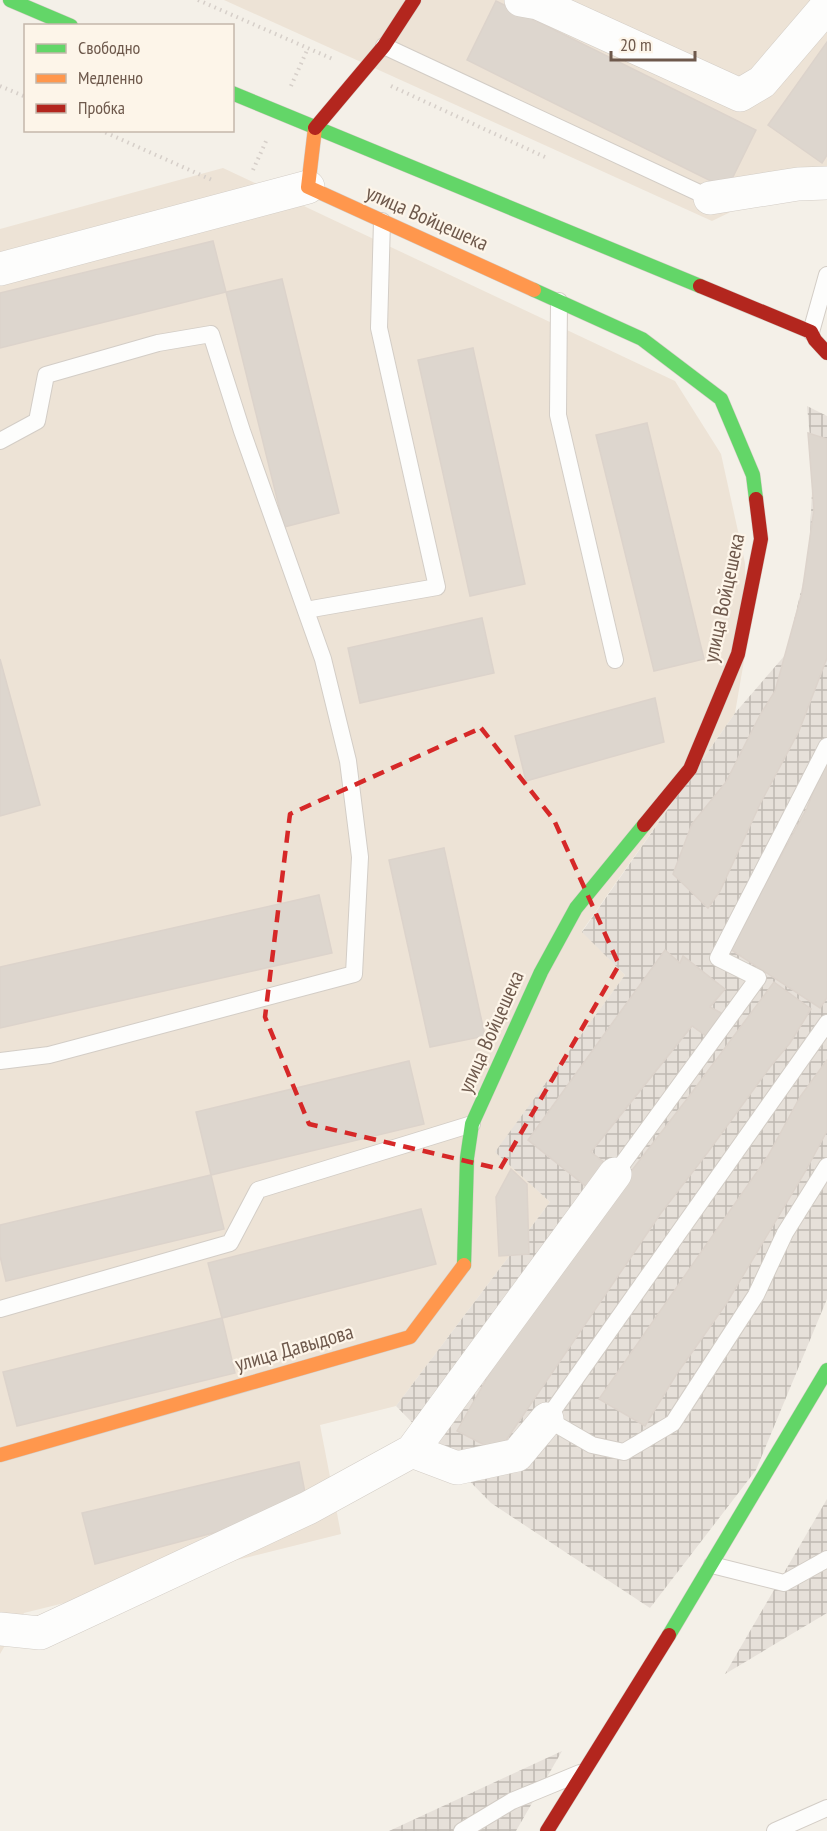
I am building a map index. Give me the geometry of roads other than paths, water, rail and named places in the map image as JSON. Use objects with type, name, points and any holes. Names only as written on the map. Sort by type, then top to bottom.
[{"type":"street","points":[[10,0],[66,24]]},
{"type":"street","points":[[0,268],[308,187],[315,128],[384,46],[414,0]]},
{"type":"street","points":[[521,0],[538,3],[740,95],[762,82],[827,6]]},
{"type":"street","name":"улица Войцешека","points":[[234,94],[817,336]]},
{"type":"street","points":[[710,198],[798,184],[827,183]]},
{"type":"street","name":"улица Войцешека","points":[[308,187],[642,339],[722,399],[753,475],[761,539],[738,654],[690,769],[576,908],[541,972],[472,1124],[466,1158]]},
{"type":"street","points":[[817,336],[827,353]]},
{"type":"street","name":"улица Давыдова","points":[[0,1455],[21,1447],[410,1337],[465,1264],[466,1158]]},
{"type":"street","points":[[0,1629],[40,1633],[308,1508],[412,1452],[615,1174]]},
{"type":"street","points":[[547,1831],[712,1565],[827,1370]]},
{"type":"street","points":[[412,1452],[457,1468],[518,1455],[546,1419]]},
{"type":"lane","points":[[384,46],[710,198]]},
{"type":"lane","points":[[306,610],[437,587],[379,328],[382,221]]},
{"type":"lane","points":[[817,336],[827,275]]},
{"type":"lane","points":[[559,301],[558,415],[615,660]]},
{"type":"lane","points":[[0,441],[37,421],[46,375],[158,343],[211,334],[242,431],[323,659],[348,761],[360,857],[354,974],[49,1054],[0,1061]]},
{"type":"lane","points":[[615,1174],[758,978],[718,958],[827,746]]},
{"type":"lane","points":[[827,1023],[546,1419],[592,1445],[624,1452],[673,1423],[756,1295],[785,1233],[827,1166]]},
{"type":"lane","points":[[0,1309],[230,1244],[258,1190],[472,1124]]},
{"type":"lane","points":[[809,1401],[827,1399]]},
{"type":"lane","points":[[712,1565],[784,1583],[827,1559]]},
{"type":"lane","points":[[462,1831],[512,1801],[586,1771]]},
{"type":"lane","points":[[776,1831],[827,1808]]}]
